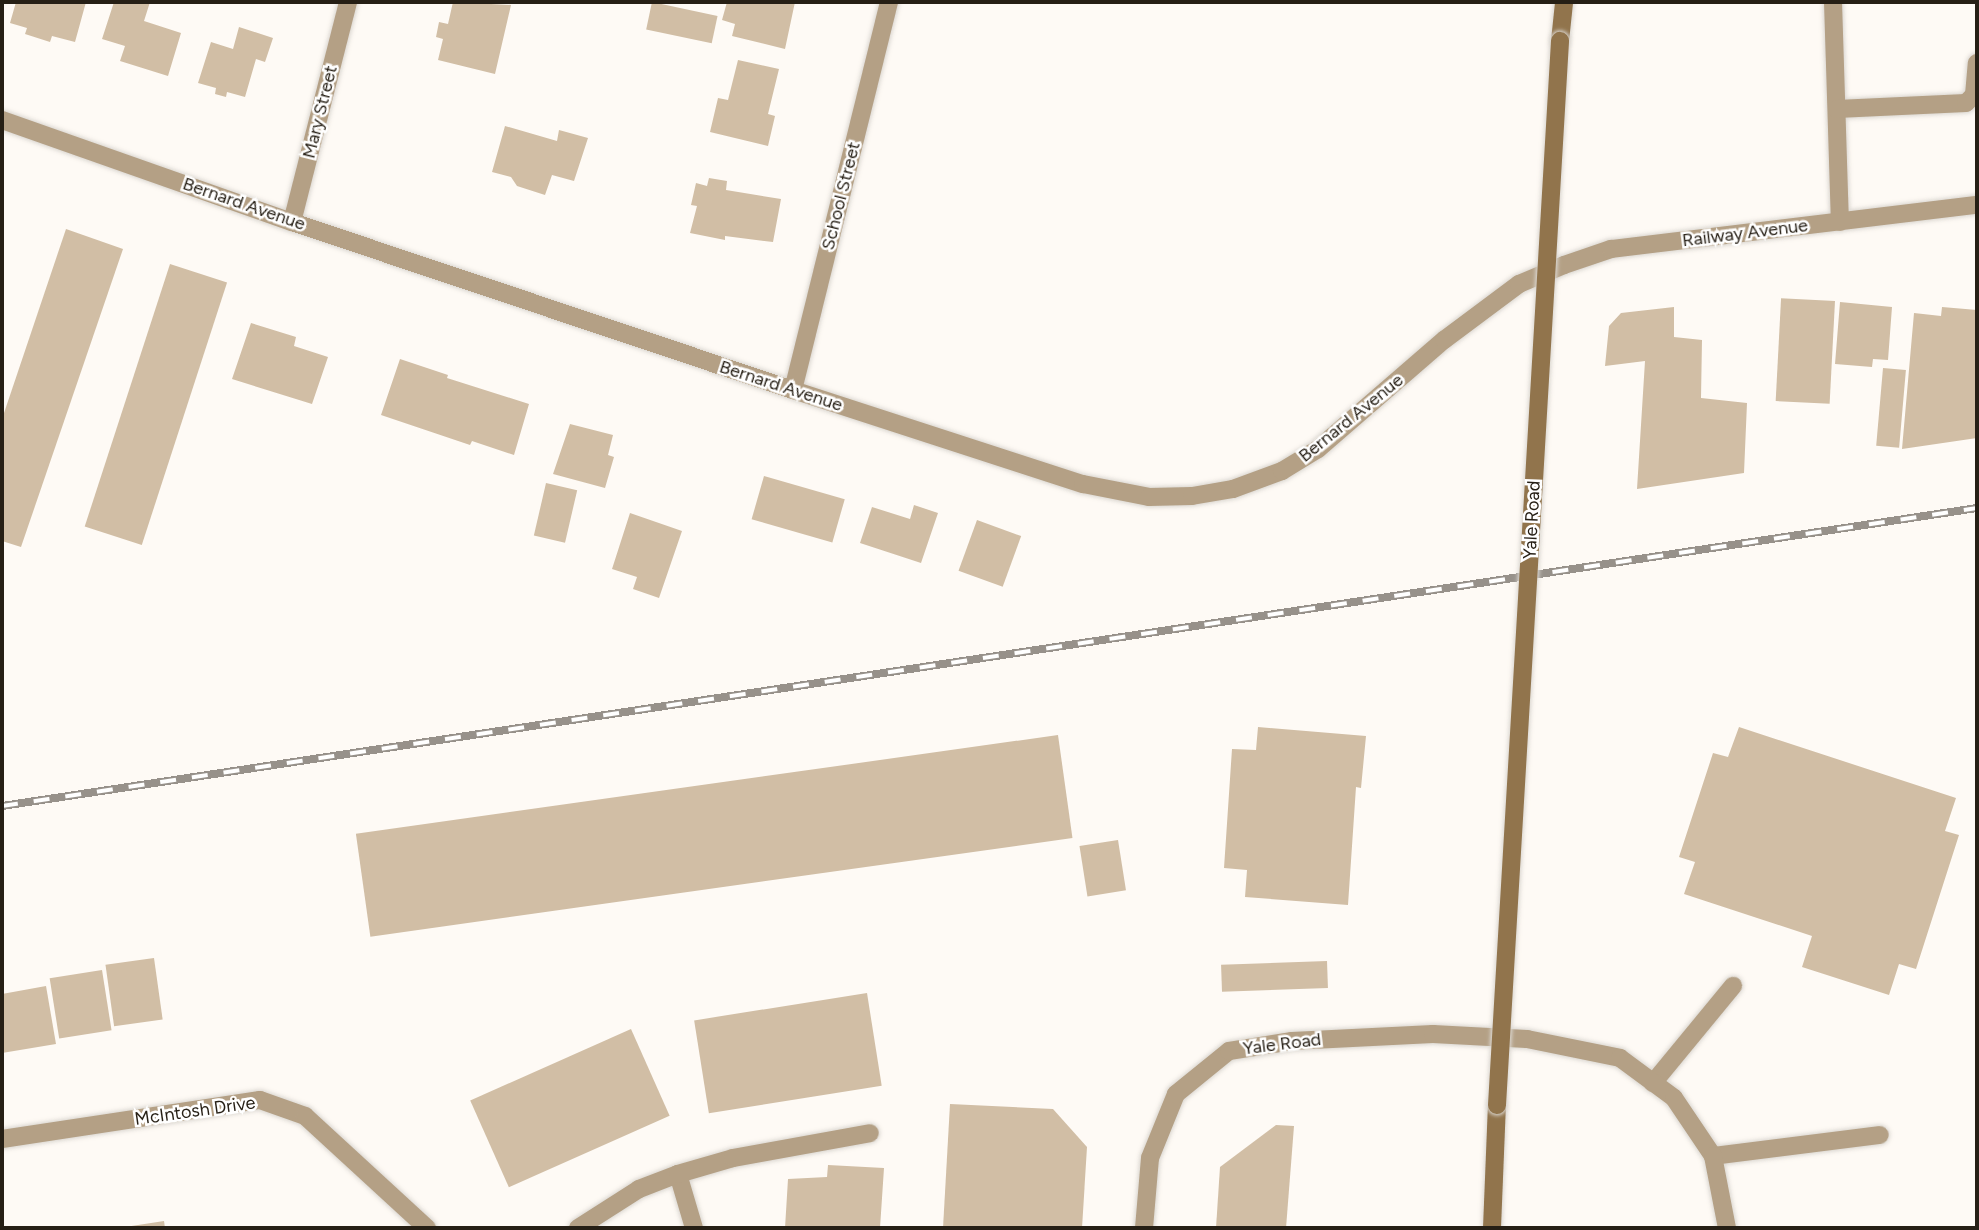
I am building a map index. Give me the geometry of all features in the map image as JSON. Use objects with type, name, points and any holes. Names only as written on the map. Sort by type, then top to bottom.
[{"type":"main road","name":"Yale Road","points":[[1492,1228],[1497,1105],[1563,2]]},
{"type":"street","name":"Mary Street","points":[[292,222],[348,2]]},
{"type":"street","name":"School Street","points":[[793,390],[889,2]]},
{"type":"street","points":[[1833,2],[1840,222]]},
{"type":"street","points":[[1837,109],[1966,103],[1973,95],[1977,63]]},
{"type":"street","name":"Bernard Avenue","points":[[2,120],[292,222],[793,390],[1116,493],[1149,497],[1192,496],[1233,489],[1282,471],[1318,449],[1444,340],[1518,284]]},
{"type":"street","name":"Railway Avenue","points":[[1518,284],[1611,249],[1977,205]]},
{"type":"street","points":[[1653,1083],[1732,986]]},
{"type":"street","name":"Yale Road","points":[[1144,1228],[1150,1158],[1176,1094],[1229,1051],[1292,1041],[1433,1034],[1527,1040],[1620,1058],[1674,1098],[1713,1156],[1727,1228]]},
{"type":"street","name":"McIntosh Drive","points":[[2,1139],[260,1100],[305,1116],[427,1228]]},
{"type":"street","points":[[579,1228],[639,1189],[678,1174],[733,1158],[870,1133]]},
{"type":"street","points":[[1713,1156],[1880,1135]]},
{"type":"street","points":[[678,1174],[694,1228]]},
{"type":"building","points":[[16,2],[86,2],[75,42],[52,36],[50,42],[25,34],[27,28],[10,23]]},
{"type":"building","points":[[114,2],[150,2],[144,21],[181,33],[168,76],[120,61],[125,46],[102,39]]},
{"type":"building","points":[[453,2],[511,5],[495,74],[438,60],[443,39],[436,37],[439,22],[448,24]]},
{"type":"building","points":[[652,2],[718,16],[712,43],[646,29]]},
{"type":"building","points":[[727,2],[795,2],[785,49],[732,36],[735,24],[722,20]]},
{"type":"building","points":[[239,27],[273,38],[265,62],[256,59],[245,97],[227,92],[226,97],[215,94],[216,88],[198,83],[211,42],[233,49]]},
{"type":"building","points":[[738,60],[779,69],[768,114],[775,116],[768,146],[710,132],[718,98],[728,100]]},
{"type":"building","points":[[505,126],[557,141],[559,130],[588,138],[574,181],[552,175],[545,195],[517,186],[511,177],[492,172]]},
{"type":"building","points":[[709,178],[727,181],[726,190],[781,199],[773,242],[725,236],[725,240],[690,233],[697,206],[691,205],[696,183],[707,186]]},
{"type":"building","points":[[66,229],[123,249],[21,547],[2,541],[2,419]]},
{"type":"building","points":[[170,264],[227,283],[142,545],[85,526]]},
{"type":"building","points":[[1781,298],[1835,301],[1830,404],[1776,401]]},
{"type":"building","points":[[1840,302],[1892,307],[1888,360],[1873,359],[1872,367],[1835,364]]},
{"type":"building","points":[[1674,307],[1674,337],[1702,340],[1701,398],[1747,403],[1744,473],[1637,489],[1645,361],[1605,366],[1609,326],[1621,313]]},
{"type":"building","points":[[1942,307],[1977,310],[1977,438],[1902,449],[1914,313],[1941,316]]},
{"type":"building","points":[[251,323],[296,337],[294,346],[328,357],[312,404],[232,379]]},
{"type":"building","points":[[400,359],[448,375],[447,378],[529,404],[514,455],[472,441],[470,445],[381,415]]},
{"type":"building","points":[[1883,368],[1906,370],[1899,448],[1876,446]]},
{"type":"building","points":[[570,424],[613,435],[608,455],[614,457],[605,488],[553,474]]},
{"type":"building","points":[[764,476],[845,499],[832,542],[752,519]]},
{"type":"building","points":[[546,483],[577,490],[565,543],[534,536]]},
{"type":"building","points":[[914,505],[938,513],[921,563],[860,543],[872,507],[910,519]]},
{"type":"building","points":[[630,513],[682,531],[659,598],[633,589],[637,577],[612,569]]},
{"type":"building","points":[[977,520],[1021,536],[1003,587],[959,571]]},
{"type":"building","points":[[1258,727],[1366,736],[1361,788],[1356,787],[1348,905],[1245,897],[1247,870],[1224,868],[1232,749],[1256,750]]},
{"type":"building","points":[[1739,727],[1956,798],[1945,831],[1959,835],[1916,969],[1899,964],[1889,995],[1802,967],[1812,936],[1684,894],[1695,862],[1679,857],[1713,753],[1728,757]]},
{"type":"building","points":[[1058,735],[1072,838],[370,937],[356,834]]},
{"type":"building","points":[[1118,840],[1126,890],[1087,896],[1079,846]]},
{"type":"building","points":[[154,958],[163,1019],[114,1026],[105,965]]},
{"type":"building","points":[[1327,961],[1328,988],[1222,992],[1221,965]]},
{"type":"building","points":[[102,970],[112,1030],[59,1039],[50,978]]},
{"type":"building","points":[[46,986],[56,1044],[2,1053],[2,994]]},
{"type":"building","points":[[867,993],[882,1086],[709,1113],[694,1020]]},
{"type":"building","points":[[631,1029],[670,1116],[509,1187],[470,1101]]},
{"type":"building","points":[[950,1104],[1053,1109],[1087,1147],[1082,1228],[943,1228]]},
{"type":"building","points":[[1276,1125],[1294,1126],[1286,1228],[1216,1228],[1220,1167]]},
{"type":"building","points":[[828,1165],[884,1168],[880,1228],[785,1228],[788,1179],[827,1177]]},
{"type":"building","points":[[164,1221],[165,1228],[125,1228],[125,1227]]},
{"type":"railway","points":[[2,806],[1977,508]]}]
